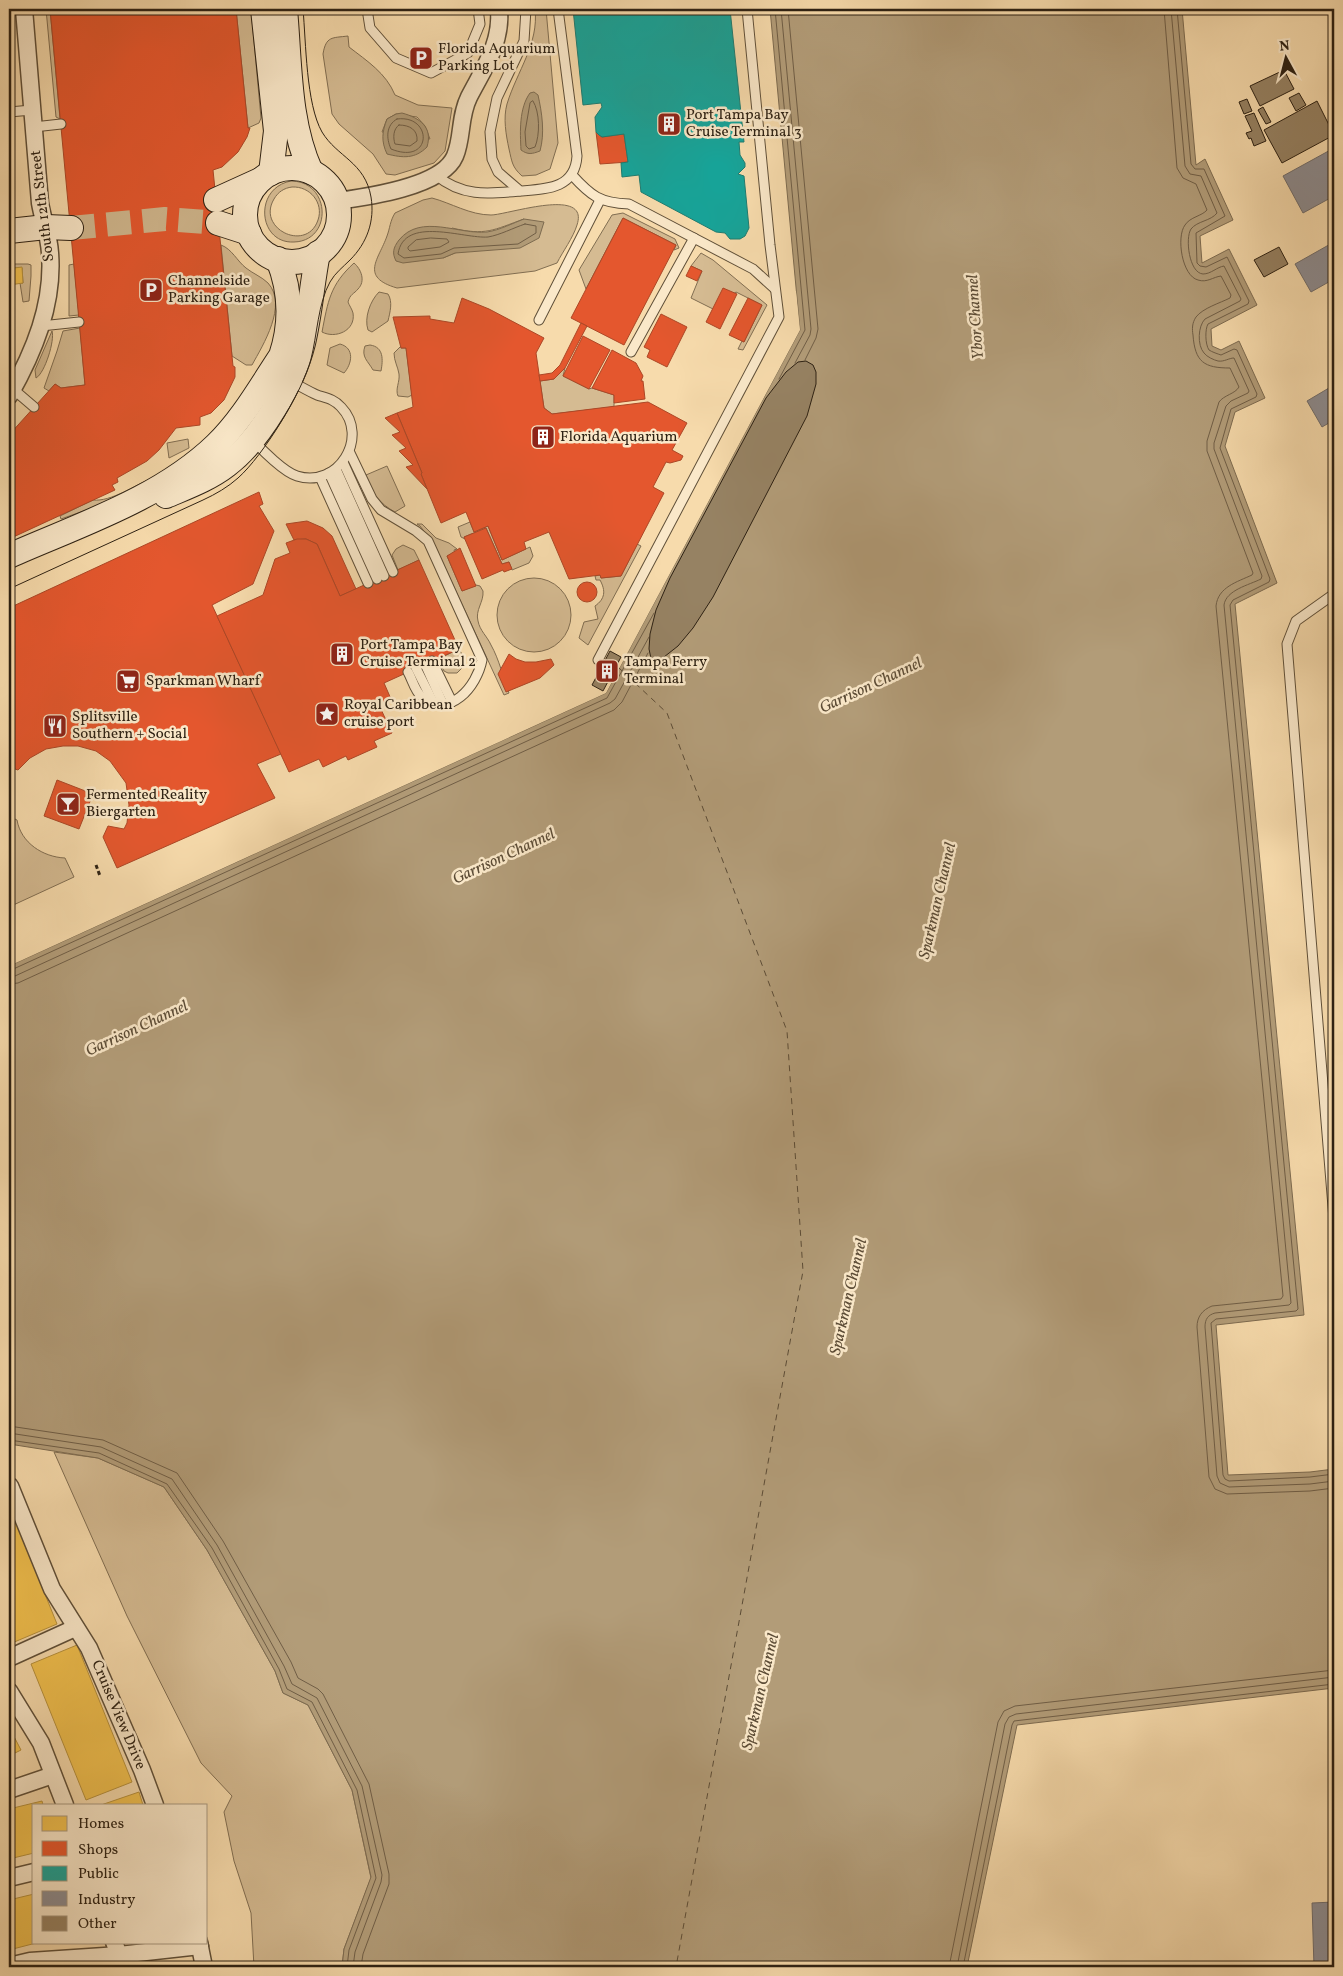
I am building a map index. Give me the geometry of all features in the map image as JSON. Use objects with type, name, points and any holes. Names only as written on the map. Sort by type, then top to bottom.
[{"type":"main road","points":[[249,233],[217,211],[265,177],[284,168],[298,168],[311,172],[322,179],[332,189],[339,213],[334,236],[328,246],[306,259],[292,261],[278,259],[266,254],[249,233],[245,219],[246,205],[251,192],[265,177],[276,131],[263,9]]},
{"type":"main road","points":[[285,9],[296,130],[302,153],[311,172]]},
{"type":"main road","points":[[9,231],[46,227],[71,228]]},
{"type":"main road","points":[[243,432],[282,395],[289,381],[303,344],[318,253]]},
{"type":"main road","points":[[9,556],[144,497],[164,498],[212,475],[236,458],[243,432],[284,347],[289,316],[289,299],[285,275],[278,259]]},
{"type":"street","name":"South 12th Street","points":[[11,392],[33,349],[41,326],[47,303],[50,267],[46,227],[40,203],[24,9]]},
{"type":"street","points":[[337,201],[381,195],[405,188],[436,175],[450,164],[455,157],[464,107],[490,58],[499,34],[499,9]]},
{"type":"street","name":"Cruise View Drive","points":[[10,1486],[52,1589],[89,1648],[142,1770],[155,1804]]},
{"type":"street","points":[[9,1658],[75,1628]]},
{"type":"street","points":[[9,1691],[41,1743],[65,1804]]},
{"type":"street","points":[[9,1790],[53,1774]]},
{"type":"street","points":[[9,1878],[32,1872]]},
{"type":"street","points":[[9,1966],[200,1944],[204,1967]]},
{"type":"lane","points":[[367,9],[370,28],[396,58],[431,73],[468,53],[480,24],[478,9]]},
{"type":"lane","points":[[520,191],[498,172],[492,159],[490,132],[497,98],[524,41],[526,9]]},
{"type":"lane","points":[[436,175],[446,183],[481,194],[551,188],[565,182],[572,175],[577,156],[558,9]]},
{"type":"lane","points":[[598,660],[778,317],[747,9]]},
{"type":"lane","points":[[9,112],[32,110]]},
{"type":"lane","points":[[34,127],[61,124]]},
{"type":"lane","points":[[572,175],[591,195],[614,204],[629,204],[754,269],[775,289]]},
{"type":"lane","points":[[539,320],[600,200]]},
{"type":"lane","points":[[631,352],[694,238]]},
{"type":"lane","points":[[41,326],[80,322]]},
{"type":"lane","points":[[243,432],[285,470],[298,476],[312,478],[329,473],[343,462],[352,445],[352,431],[348,418],[340,406],[329,398],[317,395],[289,381]]},
{"type":"lane","points":[[11,392],[34,407]]},
{"type":"lane","points":[[349,451],[372,499],[381,510],[416,531],[428,541],[482,660],[480,670],[468,691],[443,703],[420,695],[412,670]]},
{"type":"lane","points":[[343,462],[380,578]]},
{"type":"lane","points":[[329,473],[380,578]]},
{"type":"lane","points":[[329,473],[380,578]]},
{"type":"lane","points":[[1334,594],[1296,621],[1286,644],[1334,1219]]},
{"type":"lane","points":[[429,663],[443,703]]},
{"type":"lane","points":[[1324,1102],[1334,1101]]},
{"type":"path","points":[[96,865],[100,876]]},
{"type":"shaded area","points":[[46,9],[50,9],[60,119],[56,117]]},
{"type":"shaded area","points":[[236,9],[251,9],[261,118],[259,123],[248,128]]},
{"type":"shaded area","points":[[535,9],[546,9],[558,143],[550,169],[536,175],[522,176],[514,167],[512,161],[506,132],[505,115],[511,92],[531,46],[534,34]]},
{"type":"shaded area","points":[[348,36],[349,47],[387,80],[395,95],[418,105],[452,108],[445,151],[434,163],[395,175],[386,174],[373,154],[339,124],[332,114],[323,54],[324,48],[331,39]],"holes":[[[396,114],[417,117],[425,126],[430,139],[382,132],[387,119]]]},
{"type":"shaded area","points":[[291,181],[304,184],[314,190],[320,200],[321,222],[316,232],[307,239],[294,242],[282,240],[273,234],[267,225],[265,215],[266,204],[270,194],[279,186]],"holes":[[[299,187],[314,197],[319,208],[319,214],[312,230],[304,235],[294,236],[277,228],[272,220],[270,210],[279,192],[284,189]]]},
{"type":"shaded area","points":[[432,198],[468,211],[491,215],[545,205],[560,205],[571,207],[578,213],[577,225],[557,263],[535,271],[397,288],[385,284],[375,273],[375,266],[395,213],[423,200]],"holes":[[[524,219],[443,258],[452,228],[482,232]]]},
{"type":"shaded area","points":[[623,213],[675,239],[679,248],[674,250],[676,245],[623,218],[586,289],[579,270],[612,215]]},
{"type":"shaded area","points":[[221,245],[228,249],[246,268],[268,283],[274,292],[275,313],[272,325],[252,365],[246,365],[232,356]]},
{"type":"shaded area","points":[[701,253],[713,260],[767,305],[743,350],[738,349],[742,341],[744,342],[762,305],[736,292],[713,309],[691,298],[702,271],[691,266]]},
{"type":"shaded area","points":[[354,263],[359,268],[362,282],[348,302],[353,313],[351,325],[344,332],[338,334],[333,335],[322,332],[331,294],[340,279]]},
{"type":"shaded area","points":[[14,264],[31,265],[29,301],[23,302],[20,283],[23,283],[22,268],[14,268]]},
{"type":"shaded area","points":[[74,264],[79,315],[69,316],[69,265]]},
{"type":"shaded area","points":[[379,292],[388,294],[391,304],[390,311],[388,321],[372,332],[368,330],[367,315]]},
{"type":"shaded area","points":[[80,328],[85,385],[61,388],[55,384],[49,391],[44,388],[63,331]]},
{"type":"shaded area","points":[[52,331],[49,356],[43,370],[36,378],[35,370]]},
{"type":"shaded area","points":[[340,344],[348,349],[351,357],[344,373],[327,365],[330,348]]},
{"type":"shaded area","points":[[370,345],[378,348],[382,355],[381,371],[373,370],[364,356],[365,346]]},
{"type":"shaded area","points":[[401,346],[401,348],[406,348],[412,395],[408,397],[398,396],[397,393],[399,374],[394,353]]},
{"type":"shaded area","points":[[565,368],[563,376],[589,389],[592,388],[614,395],[614,407],[552,414],[544,408],[540,381],[554,379]]},
{"type":"shaded area","points":[[188,439],[189,448],[169,458],[167,443]]},
{"type":"shaded area","points":[[387,466],[405,506],[395,512],[376,497],[366,475]]},
{"type":"shaded area","points":[[152,478],[117,499],[61,519],[60,516],[93,500],[115,496]]},
{"type":"shaded area","points":[[470,522],[474,532],[488,526],[502,560],[530,547],[533,556],[529,563],[512,570],[509,562],[502,564],[486,528],[464,537],[465,539],[461,537],[458,527]]},
{"type":"shaded area","points":[[417,524],[422,524],[436,538],[449,543],[457,549],[454,550],[455,553],[447,556],[462,591],[476,585],[480,586],[483,591],[477,617],[478,621],[496,656],[509,693],[504,695],[435,546]]},
{"type":"shaded area","points":[[637,544],[641,546],[588,645],[579,638],[584,622],[598,619],[595,606],[601,601],[604,594],[600,580],[596,580],[595,576],[600,575],[601,578],[621,576]]},
{"type":"shaded area","points":[[403,545],[414,550],[419,560],[398,570],[392,555],[396,549]]},
{"type":"shaded area","points":[[534,578],[548,581],[560,589],[568,601],[571,615],[568,629],[560,641],[548,649],[534,652],[520,649],[508,641],[500,629],[497,615],[500,601],[508,589],[520,581]]},
{"type":"shaded area","points":[[459,649],[463,656],[464,666],[457,673],[444,671],[438,659]]},
{"type":"shaded area","points":[[9,816],[17,820],[23,836],[34,847],[49,855],[65,858],[74,877],[9,907]]},
{"type":"shaded area","points":[[54,1452],[98,1458],[164,1487],[207,1550],[275,1671],[283,1693],[308,1705],[352,1790],[371,1878],[344,1949],[342,1967],[254,1967],[251,1913],[234,1861],[224,1812],[232,1796],[201,1763],[127,1616]]},
{"type":"water","points":[[770,9],[1182,9],[1196,165],[1205,159],[1233,220],[1200,236],[1202,263],[1229,249],[1257,305],[1211,329],[1212,346],[1221,350],[1239,341],[1265,398],[1235,412],[1225,446],[1277,583],[1235,604],[1304,1315],[1216,1325],[1228,1475],[1310,1472],[1334,1469],[1334,1688],[1017,1725],[967,1967],[342,1967],[344,1949],[371,1877],[352,1790],[308,1705],[283,1693],[275,1671],[207,1550],[164,1487],[98,1458],[9,1444],[9,966],[606,693],[800,330]]},
{"type":"water","points":[[534,92],[538,95],[542,137],[540,151],[530,154],[521,150],[521,128],[522,113],[526,99],[530,93]]},
{"type":"water","points":[[402,113],[423,124],[428,134],[427,147],[418,154],[408,157],[387,154],[383,141],[383,132],[387,119]]},
{"type":"water","points":[[524,219],[544,222],[539,238],[520,248],[455,253],[443,258],[403,263],[396,261],[394,255],[394,248],[399,240],[408,232],[418,228],[429,226],[487,232]]},
{"type":"pier","points":[[794,291],[796,291],[800,330],[606,693],[9,966],[9,964],[604,691],[797,330]]},
{"type":"building: Homes","points":[[14,264],[14,268],[22,267],[23,283],[9,285],[9,265]]},
{"type":"building: Homes","points":[[9,1505],[57,1624],[12,1643],[9,1635]]},
{"type":"building: Homes","points":[[77,1645],[132,1782],[86,1800],[31,1664]]},
{"type":"building: Homes","points":[[9,1727],[21,1750],[9,1756]]},
{"type":"building: Homes","points":[[139,1792],[143,1804],[104,1804]]},
{"type":"building: Homes","points":[[42,1801],[43,1804],[32,1804],[32,1853],[9,1859],[9,1809]]},
{"type":"building: Homes","points":[[32,1894],[32,1944],[9,1950],[9,1900]]},
{"type":"building: Homes","points":[[140,1963],[182,1967],[139,1967]]},
{"type":"building: Shops","name":"Channelside Parking Garage","points":[[50,9],[236,9],[248,128],[250,128],[238,152],[222,167],[213,170],[235,377],[224,400],[211,413],[200,417],[200,425],[176,428],[159,450],[147,461],[117,478],[118,482],[112,485],[115,490],[9,539],[9,435],[55,384],[61,388],[85,385]]},
{"type":"building: Shops","points":[[596,132],[602,137],[624,134],[628,162],[600,164]]},
{"type":"building: Shops","points":[[623,218],[676,245],[624,345],[571,318]]},
{"type":"building: Shops","points":[[691,266],[702,271],[697,281],[686,276]]},
{"type":"building: Shops","points":[[723,288],[737,294],[720,329],[706,322]]},
{"type":"building: Shops","name":"Florida Aquarium","points":[[462,298],[489,309],[544,338],[536,353],[544,408],[552,414],[648,402],[687,423],[672,450],[683,456],[681,460],[670,463],[666,462],[653,487],[664,493],[621,576],[601,578],[600,575],[569,579],[549,532],[524,542],[526,549],[502,560],[488,526],[474,532],[466,512],[441,523],[397,413],[413,407],[406,348],[401,348],[393,317],[430,316],[430,319],[454,323]]},
{"type":"building: Shops","points":[[748,298],[762,305],[744,342],[729,335]]},
{"type":"building: Shops","points":[[661,314],[687,327],[667,367],[647,357],[650,350],[644,347]]},
{"type":"building: Shops","points":[[581,323],[587,326],[565,368],[554,379],[540,381],[539,375],[552,373],[560,365]]},
{"type":"building: Shops","points":[[583,336],[610,350],[589,389],[563,376]]},
{"type":"building: Shops","points":[[612,350],[636,363],[643,376],[641,381],[643,381],[645,399],[614,403],[614,395],[592,388]]},
{"type":"building: Shops","points":[[397,413],[427,489],[406,467],[413,465],[399,451],[406,448],[392,435],[400,432],[385,418]]},
{"type":"building: Shops","name":"Sparkman Wharf","points":[[259,492],[263,504],[259,506],[274,531],[253,584],[212,605],[281,754],[257,764],[275,798],[117,868],[103,837],[108,826],[124,829],[127,823],[129,805],[126,783],[110,761],[96,751],[78,746],[63,746],[46,749],[30,758],[18,770],[9,767],[9,608]]},
{"type":"building: Shops","points":[[307,521],[323,528],[332,536],[356,589],[340,596],[317,544],[306,539],[294,540],[286,524]]},
{"type":"building: Shops","points":[[486,528],[502,564],[509,562],[512,569],[504,572],[503,570],[482,579],[464,537]]},
{"type":"building: Shops","name":"Port Tampa Bay Cruise Terminal 2","points":[[297,539],[306,539],[317,544],[340,596],[419,560],[459,649],[384,683],[391,699],[379,705],[392,733],[374,741],[377,747],[348,760],[346,756],[323,767],[319,759],[289,772],[217,616],[263,595],[275,559],[290,553],[286,543]]},
{"type":"building: Shops","points":[[460,548],[476,586],[462,591],[447,556]]},
{"type":"building: Shops","points":[[587,582],[594,585],[597,592],[594,599],[587,602],[580,599],[577,592],[580,585]]},
{"type":"building: Shops","points":[[509,654],[525,662],[551,659],[554,665],[540,678],[506,692],[498,674]]},
{"type":"building: Shops","points":[[57,780],[93,794],[79,829],[44,816]]},
{"type":"building: Public","name":"Port Tampa Bay Cruise Terminal 3","points":[[573,9],[730,9],[744,142],[739,142],[740,155],[745,163],[745,167],[738,174],[744,176],[749,228],[745,236],[740,239],[730,239],[725,233],[716,232],[641,192],[639,175],[622,177],[621,163],[628,162],[624,134],[602,137],[599,135],[596,132],[595,117],[602,107],[601,103],[583,105]]},
{"type":"building: Industry","points":[[1334,148],[1334,196],[1303,213],[1283,176]]},
{"type":"building: Industry","points":[[1334,242],[1334,279],[1311,292],[1295,264]]},
{"type":"building: Industry","points":[[1334,385],[1334,420],[1322,427],[1307,401]]},
{"type":"building: Industry","points":[[1334,1902],[1334,1967],[1314,1967],[1312,1903]]},
{"type":"building: Other","points":[[1284,70],[1294,89],[1260,106],[1250,86]]},
{"type":"building: Other","points":[[1299,93],[1306,105],[1296,111],[1289,98]]},
{"type":"building: Other","points":[[1247,99],[1252,111],[1244,114],[1239,102]]},
{"type":"building: Other","points":[[1317,101],[1334,135],[1282,163],[1264,130]]},
{"type":"building: Other","points":[[1263,107],[1271,122],[1266,124],[1258,110]]},
{"type":"building: Other","points":[[1254,113],[1266,141],[1254,146],[1251,138],[1249,139],[1246,133],[1252,131],[1245,116]]},
{"type":"building: Other","points":[[1279,247],[1288,264],[1264,277],[1254,260]]},
{"type":"building: Other","points":[[806,361],[813,365],[816,372],[816,384],[807,416],[713,597],[693,628],[678,646],[664,657],[652,663],[649,649],[650,634],[656,610],[670,578],[766,398],[786,372],[798,362]]},
{"type":"building: Other","name":"Tampa Ferry Terminal","points":[[610,651],[621,657],[603,691],[592,685]]},
{"type":"ferry route","points":[[619,668],[667,713],[787,1031],[803,1271],[676,1967]]},
{"type":"tunnel","points":[[71,228],[165,219],[218,223]]},
{"type":"tram line","points":[[9,589],[203,500],[226,487],[238,478],[259,455],[281,422],[300,388],[311,359],[320,310],[326,290],[334,276],[361,246],[371,223],[372,215],[371,197],[363,176],[328,141],[317,120],[310,89],[303,9]]},
{"type":"place","name":"Florida Aquarium Parking Lot","points":[[421,58]]},
{"type":"place","name":"Port Tampa Bay Cruise Terminal 3","points":[[669,124]]},
{"type":"place","name":"Channelside Parking Garage","points":[[151,290]]},
{"type":"place","name":"Florida Aquarium","points":[[543,437]]},
{"type":"place","name":"Port Tampa Bay Cruise Terminal 2","points":[[342,654]]},
{"type":"place","name":"Tampa Ferry Terminal","points":[[607,671]]},
{"type":"place","name":"Sparkman Wharf","points":[[128,681]]},
{"type":"place","name":"Royal Caribbean cruise port","points":[[327,714]]},
{"type":"place","name":"Splitsville Southern + Social","points":[[55,726]]},
{"type":"place","name":"Fermented Reality Biergarten","points":[[68,804]]},
{"type":"water label","name":"Ybor Channel","points":[[976,317]]},
{"type":"water label","name":"Garrison Channel","points":[[871,686]]},
{"type":"water label","name":"Garrison Channel","points":[[504,857]]},
{"type":"water label","name":"Sparkman Channel","points":[[938,901]]},
{"type":"water label","name":"Garrison Channel","points":[[137,1029]]},
{"type":"water label","name":"Sparkman Channel","points":[[849,1297]]},
{"type":"water label","name":"Sparkman Channel","points":[[761,1692]]}]
